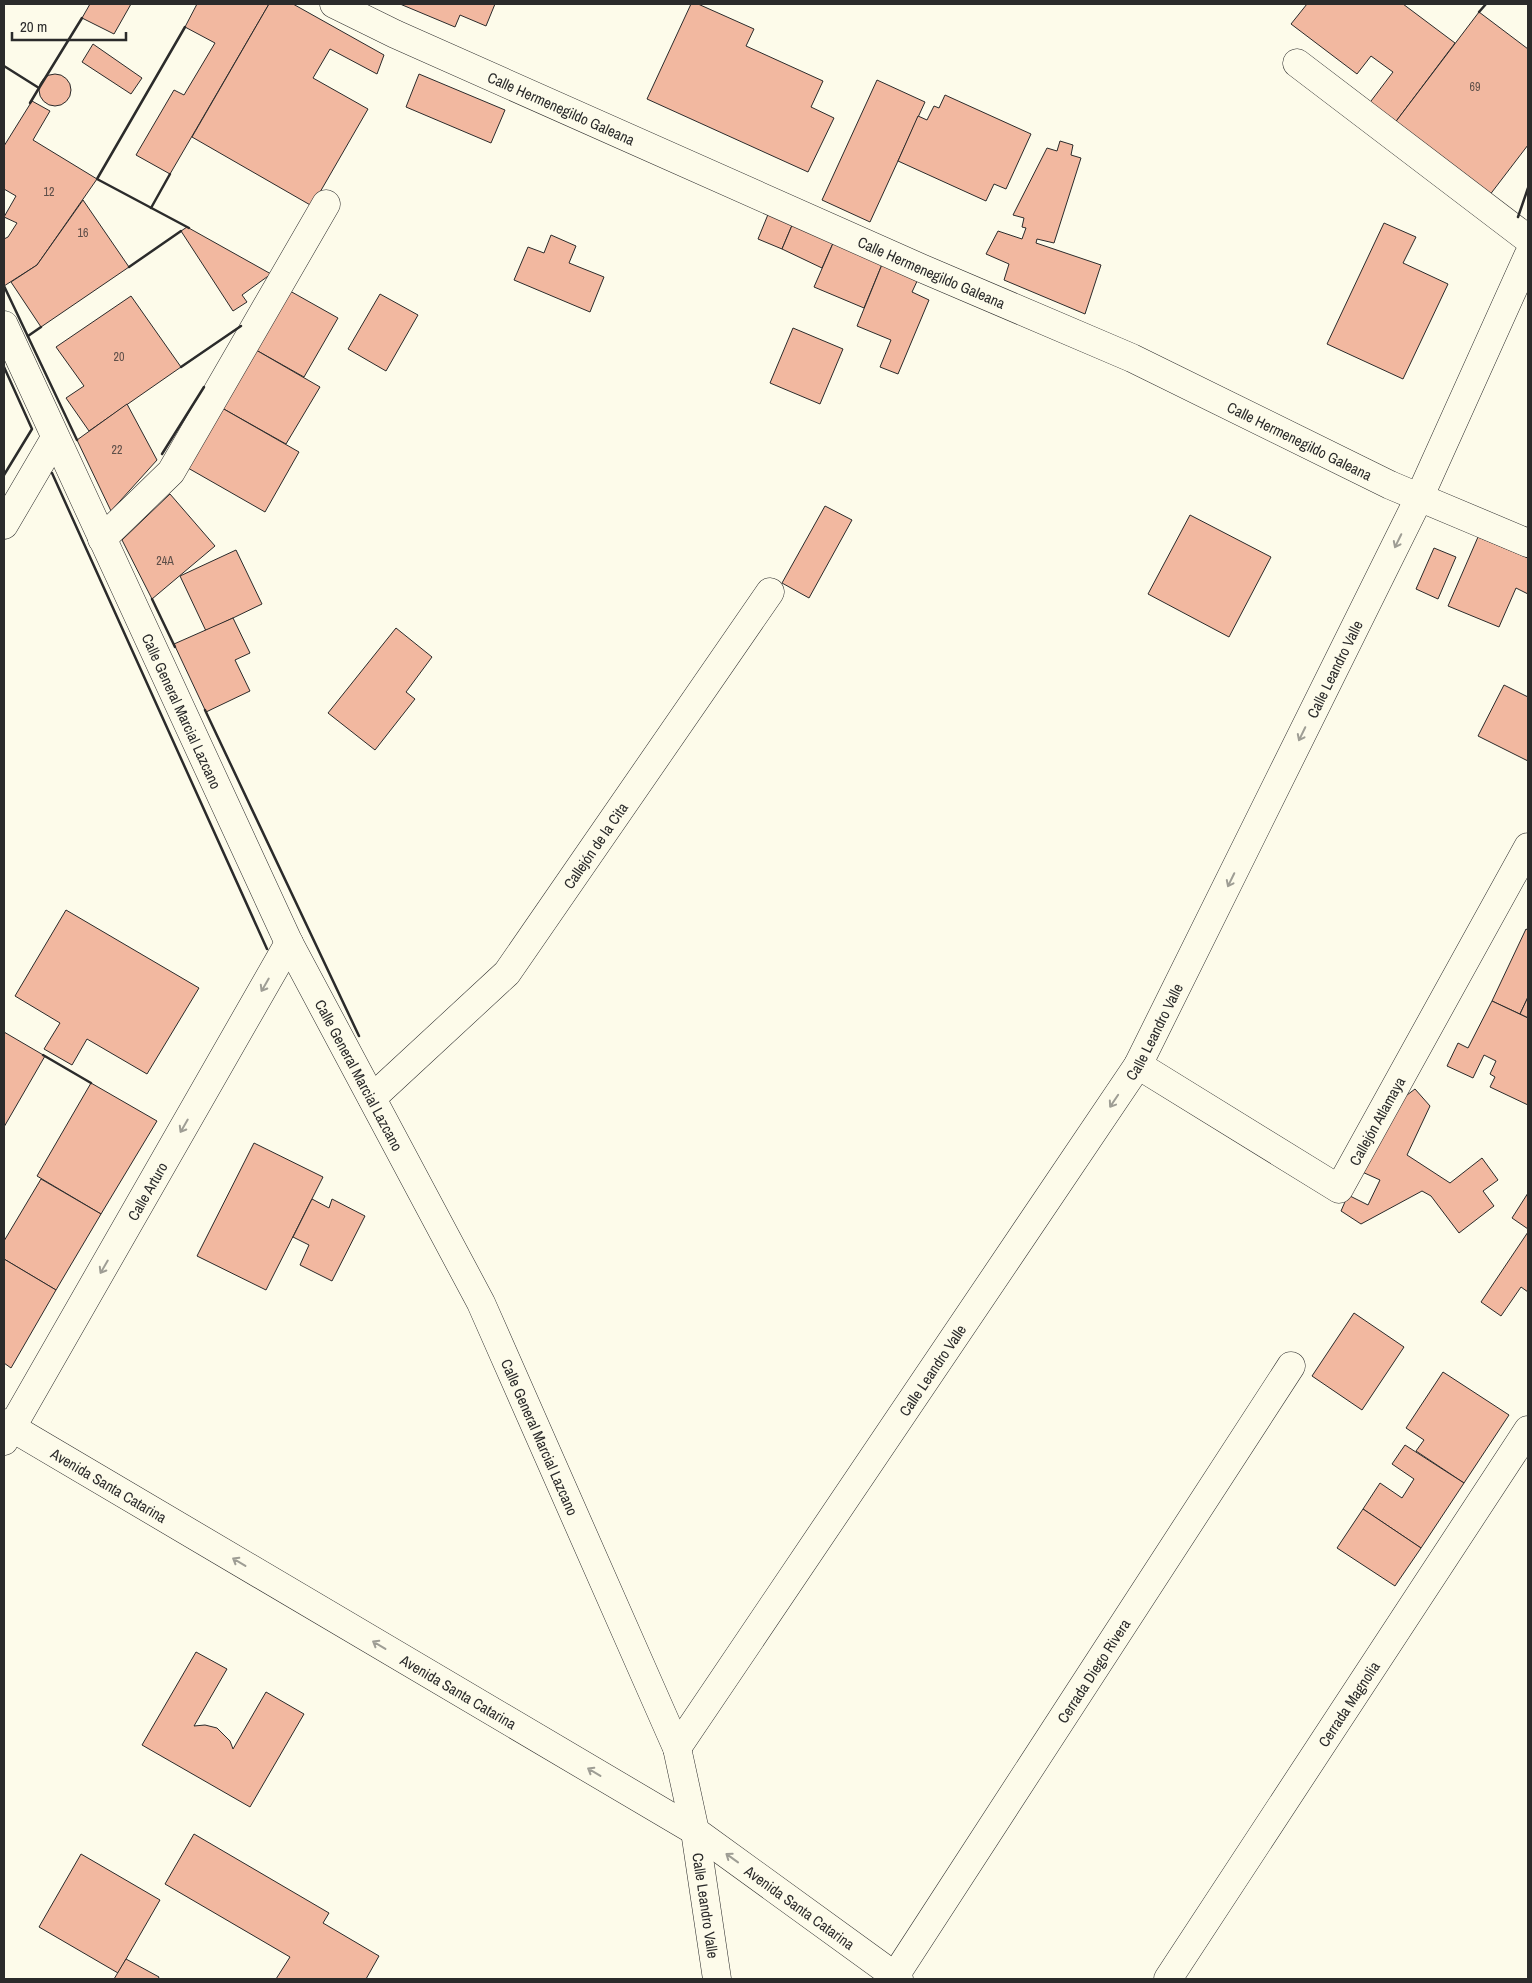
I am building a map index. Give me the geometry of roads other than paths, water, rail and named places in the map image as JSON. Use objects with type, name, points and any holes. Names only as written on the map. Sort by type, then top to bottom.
[{"type":"street","name":"Calle Hermenegildo Galeana","points":[[334,4],[395,34],[904,260],[1132,358],[1390,485],[1528,542]]},
{"type":"street","points":[[1297,63],[1528,239]]},
{"type":"street","points":[[102,539],[171,472],[326,204]]},
{"type":"street","name":"Calle Leandro Valle","points":[[677,1748],[1138,1065],[1419,498],[1528,256]]},
{"type":"street","name":"Calle General Marcial Lazcano","points":[[4,325],[290,943],[480,1304],[677,1748],[695,1832]]},
{"type":"street","points":[[4,525],[55,438]]},
{"type":"street","name":"Callejón de la Cita","points":[[372,1098],[507,973],[770,592]]},
{"type":"street","name":"Callejón Atlamaya","points":[[1138,1065],[1339,1188],[1528,847]]},
{"type":"street","name":"Calle Arturo","points":[[6,1430],[290,943]]},
{"type":"street","name":"Cerrada Diego Rivera","points":[[897,1978],[1291,1366]]},
{"type":"street","name":"Avenida Santa Catarina","points":[[6,1430],[695,1832],[897,1978]]},
{"type":"street","name":"Cerrada Magnolia","points":[[1168,1979],[1528,1430]]},
{"type":"street","name":"Calle Leandro Valle","points":[[695,1832],[717,1979]]}]
